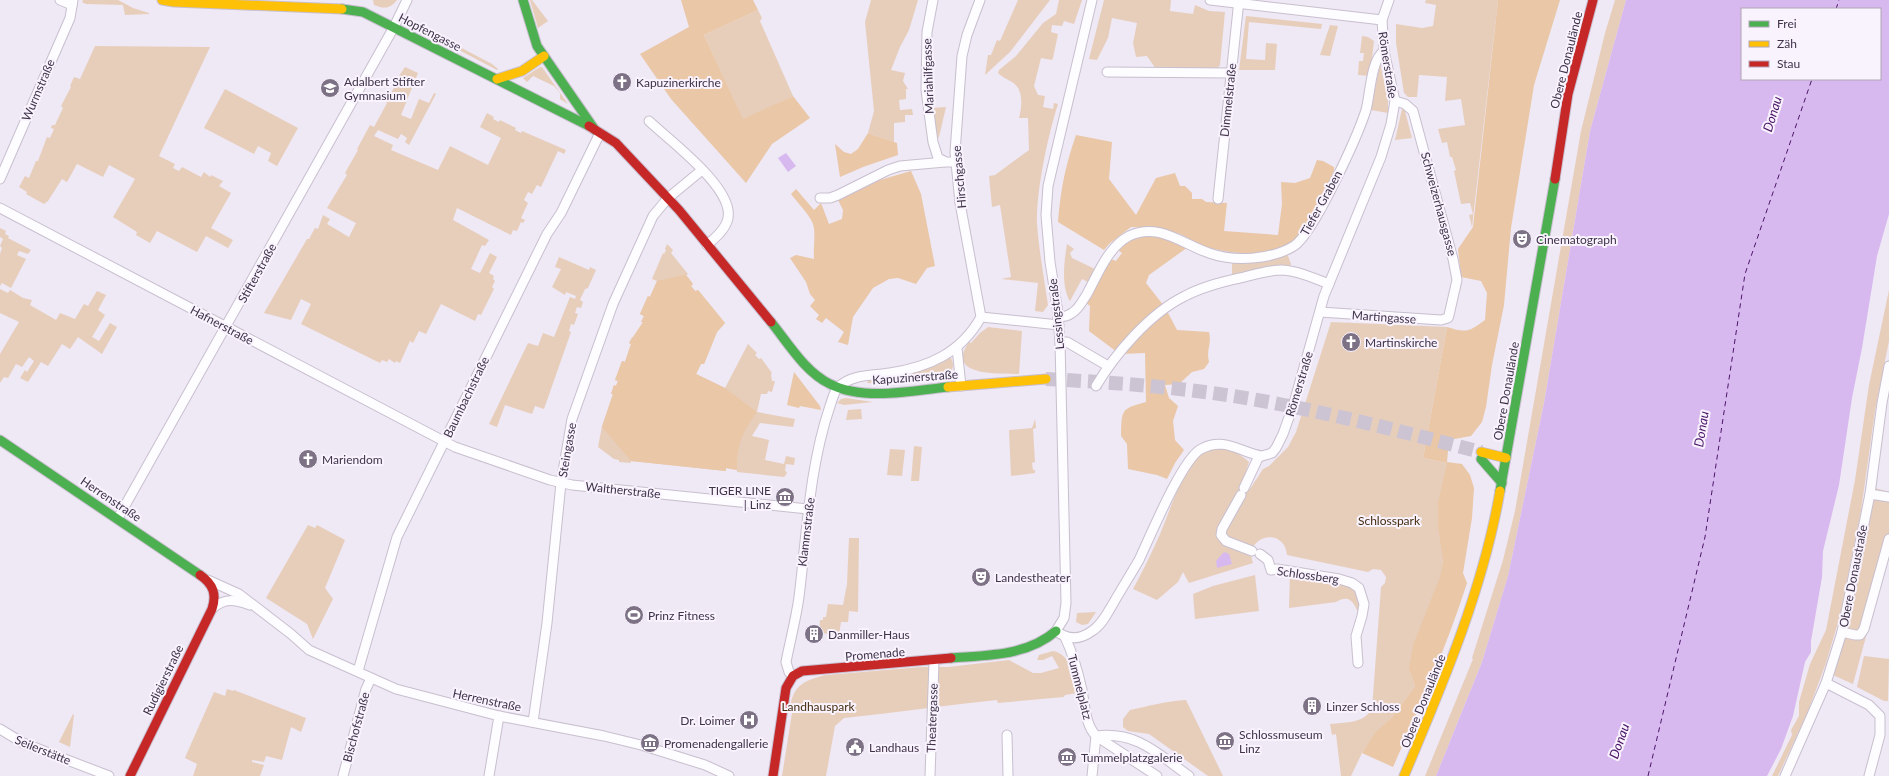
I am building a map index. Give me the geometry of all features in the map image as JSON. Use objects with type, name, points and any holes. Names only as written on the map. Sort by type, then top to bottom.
[{"type":"main road","name":"Hopfengasse","points":[[162,0],[174,2],[348,9],[363,12],[580,121]]},
{"type":"main road","name":"Kapuzinerstraße","points":[[523,0],[535,42],[598,131]]},
{"type":"main road","name":"Obere Donaulände","points":[[1404,776],[1451,663],[1477,587],[1502,483],[1554,188],[1568,94],[1593,0]]},
{"type":"main road","points":[[497,79],[511,77],[522,72],[544,56]]},
{"type":"main road","name":"Kapuzinerstraße","points":[[580,121],[598,131],[622,150],[668,198],[797,354],[824,381],[837,388],[868,393],[897,393],[1011,381],[1046,379]]},
{"type":"main road","name":"Herrenstraße","points":[[0,440],[208,580],[213,586],[215,594]]},
{"type":"main road","points":[[1502,483],[1481,455],[1506,458]]},
{"type":"main road","name":"Rudigierstraße","points":[[130,776],[212,609],[215,594]]},
{"type":"main road","name":"Promenade","points":[[793,676],[807,670],[841,669],[934,661],[1020,650],[1038,643],[1056,631]]},
{"type":"main road","points":[[773,776],[786,688],[793,676]]},
{"type":"street","points":[[60,0],[73,3]]},
{"type":"street","name":"Stifterstraße","points":[[118,518],[394,28],[407,0]]},
{"type":"street","name":"Mariahilfgasse","points":[[934,0],[927,32],[926,90],[935,150],[938,158],[951,162]]},
{"type":"street","name":"Hirschgasse","points":[[980,0],[967,35],[962,56],[951,162],[981,317]]},
{"type":"street","name":"Lessingstraße","points":[[1056,631],[1064,618],[1066,603],[1061,468],[1060,342],[1046,216],[1048,186],[1092,0]]},
{"type":"street","points":[[1210,0],[1239,2],[1382,20]]},
{"type":"street","name":"Römerstraße","points":[[1259,456],[1272,452],[1280,442],[1294,403],[1329,284],[1381,157],[1391,124],[1395,101],[1384,51],[1382,20],[1389,0]]},
{"type":"street","name":"Dimmelstraße","points":[[1218,199],[1239,2]]},
{"type":"street","name":"Wurmstraße","points":[[0,178],[70,18],[73,3]]},
{"type":"street","name":"Tiefer Graben","points":[[1058,321],[1076,309],[1114,248],[1128,237],[1136,234],[1143,232],[1172,235],[1210,253],[1229,257],[1265,256],[1294,246],[1303,238],[1314,221],[1356,134],[1366,110],[1375,66],[1384,51]]},
{"type":"street","points":[[1107,72],[1231,72]]},
{"type":"street","name":"Schweizerhausgasse","points":[[1395,101],[1405,104],[1413,111],[1454,259],[1456,280],[1448,318]]},
{"type":"street","points":[[649,121],[702,170],[720,190],[726,202],[728,212],[727,221],[723,229],[707,245]]},
{"type":"street","name":"Baumbachstraße","points":[[358,671],[392,550],[547,234],[561,213],[598,131]]},
{"type":"street","points":[[820,198],[830,198],[838,195],[888,170],[900,166],[951,162]]},
{"type":"street","points":[[668,198],[702,170]]},
{"type":"street","name":"Steingasse","points":[[533,722],[548,623],[562,483],[572,419],[613,304],[653,216],[668,198]]},
{"type":"street","name":"Hafnerstraße","points":[[0,208],[444,442]]},
{"type":"street","points":[[1096,386],[1108,366],[1127,343],[1152,319],[1174,302],[1197,290],[1241,278],[1280,270],[1296,272],[1329,284]]},
{"type":"street","name":"Martingasse","points":[[1320,312],[1434,320],[1448,318]]},
{"type":"street","points":[[837,388],[848,380],[862,375],[890,373],[931,363],[958,348],[981,317],[1058,321]]},
{"type":"street","points":[[1060,342],[1067,342],[1108,366]]},
{"type":"street","points":[[958,348],[961,386]]},
{"type":"street","name":"Obere Donaustraße","points":[[1785,776],[1826,684],[1842,632],[1870,494],[1882,403],[1889,366]]},
{"type":"street","name":"Klammstraße","points":[[793,676],[789,672],[786,662],[799,599],[808,509],[816,456],[837,388]]},
{"type":"street","name":"Waltherstraße","points":[[444,442],[465,452],[562,483],[808,509]]},
{"type":"street","points":[[1056,631],[1065,637],[1085,635],[1100,625],[1138,560],[1173,489],[1193,454],[1200,449],[1219,444],[1239,447],[1259,456]]},
{"type":"street","name":"Schlossberg","points":[[1259,456],[1243,492],[1222,529],[1221,534],[1226,541],[1256,553],[1268,560],[1271,570],[1277,569],[1339,579],[1352,583],[1359,588],[1364,604],[1356,636],[1358,663]]},
{"type":"street","points":[[1870,494],[1889,497]]},
{"type":"street","points":[[1842,632],[1860,635],[1864,629],[1889,539]]},
{"type":"street","name":"Herrenstraße","points":[[208,580],[233,590],[257,607],[309,650],[396,689],[499,716],[604,736],[641,745],[705,765],[729,776]]},
{"type":"street","name":"Herrenstraße","points":[[212,609],[219,603],[230,599],[257,607]]},
{"type":"street","name":"Tummelplatz","points":[[1065,637],[1077,668],[1089,725],[1096,736],[1092,776]]},
{"type":"street","name":"Theatergasse","points":[[930,776],[934,661]]},
{"type":"street","name":"Bischofstraße","points":[[343,776],[366,689],[371,678]]},
{"type":"street","points":[[1826,684],[1869,705],[1880,716],[1880,735],[1869,776]]},
{"type":"street","points":[[1880,716],[1889,712]]},
{"type":"street","points":[[489,776],[499,716]]},
{"type":"street","name":"Seilerstätte","points":[[0,729],[23,743],[109,776]]},
{"type":"street","points":[[1007,735],[1008,776]]},
{"type":"street","points":[[1096,736],[1117,735],[1141,743],[1189,776]]},
{"type":"street","points":[[1096,736],[1158,776]]},
{"type":"green space","points":[[83,0],[118,0],[149,14],[125,15],[123,5],[86,4],[82,2]]},
{"type":"green space","points":[[373,0],[397,0],[389,7],[384,8],[374,5]]},
{"type":"green space","points":[[530,0],[532,0],[548,21],[538,28]]},
{"type":"green space","points":[[871,0],[918,0],[909,30],[900,47],[891,70],[905,73],[903,81],[908,89],[906,89],[906,99],[899,100],[900,110],[912,109],[913,115],[905,115],[905,122],[894,123],[894,142],[868,133],[874,111],[865,22]]},
{"type":"green space","points":[[1018,0],[1050,0],[1010,52],[985,75],[988,55],[991,55],[997,40],[1000,41]]},
{"type":"green space","points":[[1059,0],[1082,0],[1074,24],[1064,21],[1062,26],[1052,25],[1051,32],[1058,34],[1053,58],[1052,60],[1041,58],[1034,86],[1038,95],[1045,96],[1043,107],[1053,109],[1054,103],[1058,104],[1043,163],[1038,196],[1037,224],[1048,305],[1043,312],[1035,311],[1038,283],[1001,279],[1011,277],[1000,205],[992,207],[989,176],[995,175],[1029,150],[1028,118],[1019,118],[1021,98],[1019,89],[1012,82],[1001,76],[998,73],[999,70],[1016,56],[1043,23],[1056,14]]},
{"type":"green space","points":[[1104,0],[1171,0],[1170,11],[1193,14],[1195,5],[1209,11],[1225,12],[1220,65],[1216,70],[1156,69],[1147,56],[1136,57],[1133,43],[1137,23],[1112,18],[1108,38],[1097,60],[1089,59]]},
{"type":"green space","points":[[1426,0],[1498,0],[1472,227],[1469,215],[1473,214],[1470,203],[1461,204],[1454,171],[1456,170],[1452,157],[1450,157],[1447,142],[1442,143],[1438,129],[1465,125],[1461,99],[1445,101],[1447,77],[1419,75],[1417,97],[1408,97],[1404,93],[1396,43],[1396,24],[1422,28],[1433,26],[1436,5],[1425,3]]},
{"type":"green space","points":[[1615,0],[1626,0],[1590,131],[1544,403],[1508,576],[1482,662],[1436,776],[1425,776],[1473,659],[1472,658],[1503,560],[1515,511],[1581,131],[1605,33]]},
{"type":"green space","points":[[758,10],[762,18],[760,21],[793,96],[743,120],[704,35]]},
{"type":"green space","points":[[1246,16],[1322,24],[1321,29],[1249,22],[1246,59],[1265,60],[1266,43],[1277,44],[1275,70],[1239,70]]},
{"type":"green space","points":[[418,25],[492,64],[498,69],[497,70],[415,27]]},
{"type":"green space","points":[[1330,25],[1338,26],[1330,56],[1320,55]]},
{"type":"green space","points":[[1362,36],[1368,37],[1374,41],[1370,76],[1358,75],[1359,61],[1363,61],[1364,53],[1360,53]]},
{"type":"green space","points":[[95,46],[210,47],[159,156],[175,164],[173,168],[179,171],[182,167],[201,177],[204,172],[210,177],[211,175],[223,181],[219,186],[231,193],[211,228],[233,240],[228,248],[206,236],[197,252],[157,231],[150,243],[136,235],[137,232],[113,217],[135,179],[109,165],[103,177],[77,164],[67,182],[62,179],[48,201],[44,204],[26,194],[27,192],[19,187],[25,176],[29,178],[36,161],[38,161],[47,137],[50,138],[54,129],[51,128],[52,125],[55,125],[63,108],[61,106],[71,87],[70,86],[74,77],[80,79]]},
{"type":"green space","points":[[1380,63],[1388,99],[1388,113],[1371,110]]},
{"type":"green space","points":[[405,67],[418,73],[401,115],[411,119],[419,99],[429,103],[434,93],[436,94],[409,145],[405,142],[407,138],[401,134],[398,139],[378,130],[374,136],[393,145],[391,150],[438,170],[450,146],[488,165],[501,138],[480,127],[487,113],[494,117],[493,119],[499,122],[500,120],[516,128],[515,130],[521,133],[522,131],[566,150],[564,154],[558,151],[541,187],[537,185],[532,194],[528,192],[524,200],[528,203],[521,218],[525,220],[523,223],[521,222],[517,231],[513,230],[511,235],[457,208],[453,220],[489,240],[485,246],[482,245],[471,269],[480,273],[490,253],[497,257],[489,273],[494,276],[493,279],[495,281],[492,287],[494,289],[481,315],[478,314],[475,321],[441,304],[426,334],[419,331],[413,343],[410,341],[400,363],[396,361],[395,363],[389,359],[387,362],[382,360],[380,363],[301,324],[311,304],[301,299],[291,320],[264,313],[307,239],[309,239],[315,228],[318,229],[323,215],[330,219],[327,224],[349,237],[356,223],[327,208],[347,175],[345,173],[370,125],[374,127],[395,86],[393,85]]},
{"type":"green space","points":[[542,67],[568,104],[560,99],[560,93],[554,86],[533,76],[527,82],[523,78]]},
{"type":"green space","points":[[225,89],[298,128],[277,166],[268,161],[271,153],[258,146],[254,154],[204,128]]},
{"type":"green space","points":[[946,107],[939,137],[938,138],[932,108]]},
{"type":"green space","points":[[1402,109],[1405,111],[1412,138],[1395,140]]},
{"type":"green space","points":[[0,228],[6,231],[5,234],[9,236],[8,238],[31,250],[28,254],[19,251],[17,255],[26,259],[11,288],[2,283],[0,286],[0,254],[2,248],[0,246],[3,239],[0,237]]},
{"type":"green space","points":[[667,244],[673,250],[671,253],[688,274],[686,275],[693,284],[691,286],[696,292],[698,290],[725,323],[717,332],[704,364],[701,364],[696,374],[725,388],[748,344],[757,353],[755,355],[759,359],[761,358],[772,373],[772,381],[775,381],[772,392],[768,391],[767,394],[761,394],[757,412],[795,419],[793,427],[760,423],[752,436],[769,440],[765,460],[784,464],[786,456],[795,458],[794,465],[786,464],[785,471],[787,472],[784,477],[737,472],[737,470],[726,468],[726,471],[631,461],[631,463],[619,462],[619,460],[614,459],[598,447],[602,426],[613,394],[611,394],[614,385],[616,386],[618,381],[615,380],[622,361],[625,362],[631,344],[629,343],[632,337],[634,338],[643,322],[641,322],[644,316],[640,314],[657,281],[652,279],[663,253],[664,254],[666,250]]},
{"type":"green space","points":[[1067,244],[1074,249],[1070,253],[1072,258],[1097,270],[1090,283],[1082,279],[1070,301],[1064,281],[1064,266]]},
{"type":"green space","points":[[1287,253],[1291,264],[1289,269],[1232,277],[1232,260]]},
{"type":"green space","points":[[559,257],[589,270],[590,267],[596,270],[588,288],[585,289],[580,300],[583,302],[581,308],[577,307],[575,313],[578,314],[574,325],[571,324],[569,331],[571,332],[544,409],[535,406],[532,414],[505,405],[497,427],[489,424],[528,343],[538,346],[543,333],[554,337],[570,297],[575,299],[576,296],[566,292],[565,295],[552,287],[561,269],[555,267]]},
{"type":"green space","points":[[0,289],[8,293],[10,290],[23,298],[32,300],[30,305],[56,320],[60,313],[75,319],[84,304],[88,306],[97,291],[106,295],[98,310],[105,315],[92,337],[99,341],[110,323],[117,327],[102,354],[78,337],[70,349],[62,344],[48,366],[41,362],[28,382],[20,378],[25,370],[27,372],[34,361],[29,357],[22,367],[16,364],[8,378],[4,377],[0,383],[0,354],[19,322],[0,313]]},
{"type":"green space","points":[[1889,290],[1889,341],[1875,411],[1861,511],[1840,616],[1826,663],[1807,714],[1778,776],[1772,776],[1792,735],[1791,730],[1799,716],[1799,702],[1810,664],[1826,630],[1855,480],[1869,385]]},
{"type":"green space","name":"Schlosspark","points":[[1331,322],[1447,327],[1423,458],[1447,463],[1441,577],[1412,676],[1415,686],[1392,717],[1375,734],[1362,753],[1351,776],[1341,776],[1336,734],[1332,735],[1330,724],[1359,720],[1368,714],[1372,709],[1381,587],[1385,583],[1386,577],[1381,570],[1373,569],[1368,572],[1287,555],[1285,546],[1273,537],[1259,541],[1254,546],[1252,553],[1253,563],[1189,583],[1183,572],[1178,582],[1157,600],[1133,589],[1157,541],[1178,489],[1197,459],[1205,452],[1217,448],[1223,448],[1240,455],[1249,462],[1241,488],[1250,489],[1263,469],[1269,466],[1288,447],[1296,432]]},
{"type":"green space","points":[[988,327],[1022,331],[1019,374],[1000,374],[978,371],[969,367],[964,362],[963,353],[969,342],[971,343]]},
{"type":"green space","points":[[949,356],[953,362],[953,366],[949,375],[943,379],[887,384],[867,383],[869,380],[900,376],[920,370],[940,362]]},
{"type":"green space","points":[[846,398],[873,402],[844,405],[837,403],[841,399]]},
{"type":"green space","points":[[861,409],[862,419],[846,420],[848,410]]},
{"type":"green space","points":[[1035,419],[1036,428],[1033,429],[1035,462],[1032,463],[1035,473],[1011,476],[1009,430],[1032,428]]},
{"type":"green space","points":[[914,446],[922,447],[919,481],[911,481]]},
{"type":"green space","points":[[890,449],[905,450],[902,476],[887,475]]},
{"type":"green space","points":[[1875,488],[1889,492],[1889,553],[1853,684],[1826,672],[1842,622]]},
{"type":"green space","points":[[308,525],[315,528],[317,525],[345,540],[325,588],[333,599],[313,639],[307,624],[266,598]]},
{"type":"green space","points":[[849,538],[859,538],[858,612],[849,611],[848,622],[841,622],[839,635],[819,633],[820,620],[823,620],[823,617],[826,617],[828,604],[843,605],[847,584]]},
{"type":"green space","points":[[1290,574],[1324,579],[1349,586],[1354,590],[1359,598],[1359,614],[1353,603],[1348,599],[1289,608]]},
{"type":"green space","points":[[1255,575],[1259,611],[1195,619],[1193,594],[1213,586]]},
{"type":"green space","points":[[1096,612],[1088,624],[1082,625],[1076,622],[1077,613]]},
{"type":"green space","name":"Landhauspark","points":[[1053,651],[1059,653],[1068,662],[1073,674],[1077,693],[1065,695],[1064,697],[998,703],[997,700],[844,718],[835,726],[826,776],[782,776],[792,713],[789,712],[791,703],[796,690],[804,682],[826,675],[922,667],[948,667],[1009,660],[1033,673],[1041,673],[1059,668],[1052,656],[1043,660],[1037,660],[1039,655]]},
{"type":"green space","points":[[1864,656],[1889,659],[1888,701],[1884,701],[1857,687]]},
{"type":"green space","points":[[227,689],[234,690],[306,718],[301,732],[291,727],[282,760],[266,756],[264,762],[252,760],[252,762],[264,765],[260,776],[193,776],[197,764],[185,758],[214,692],[225,696]]},
{"type":"green space","points":[[1186,700],[1223,776],[1208,776],[1149,734],[1128,731],[1123,727],[1123,719],[1130,710]]},
{"type":"green space","points":[[73,714],[74,715],[70,747],[59,742]]},
{"type":"shaded area","points":[[681,0],[753,0],[758,10],[704,35],[743,119],[793,96],[810,118],[772,144],[746,183],[671,99],[640,54],[689,27]]},
{"type":"shaded area","points":[[1498,0],[1560,0],[1534,85],[1511,228],[1504,305],[1492,365],[1486,407],[1482,422],[1471,436],[1449,440],[1447,462],[1462,464],[1470,475],[1474,488],[1472,518],[1463,573],[1467,583],[1442,653],[1393,767],[1362,753],[1375,733],[1392,717],[1415,686],[1409,668],[1413,645],[1440,577],[1443,561],[1438,525],[1438,503],[1447,463],[1423,458],[1447,327],[1463,331],[1475,327],[1485,320],[1487,293],[1481,281],[1461,277],[1458,249],[1473,227]]},
{"type":"shaded area","points":[[868,133],[897,143],[898,155],[840,177],[835,144],[844,152],[851,154],[858,149]]},
{"type":"shaded area","points":[[1076,135],[1112,142],[1109,179],[1136,215],[1156,178],[1175,173],[1180,186],[1185,186],[1192,193],[1192,199],[1202,199],[1206,202],[1227,203],[1224,231],[1278,235],[1282,204],[1281,182],[1295,183],[1310,178],[1317,160],[1323,161],[1334,167],[1334,171],[1317,207],[1301,234],[1286,246],[1275,250],[1263,253],[1236,253],[1223,251],[1201,245],[1183,235],[1171,231],[1154,228],[1131,227],[1109,244],[1104,250],[1058,222],[1064,178]]},
{"type":"shaded area","points":[[911,171],[921,194],[935,266],[927,268],[916,284],[898,278],[889,279],[873,288],[853,317],[848,345],[838,342],[844,332],[826,318],[822,323],[816,319],[819,315],[810,306],[815,300],[810,294],[806,282],[790,258],[796,255],[814,259],[813,224],[791,194],[796,189],[814,210],[821,203],[829,224],[842,219],[843,210],[837,198],[866,184]]},
{"type":"shaded area","points":[[1136,236],[1161,236],[1188,247],[1149,275],[1146,283],[1164,306],[1117,352],[1089,331],[1090,306],[1085,302],[1111,259],[1116,261],[1122,253],[1117,249]]},
{"type":"shaded area","points":[[688,274],[686,275],[693,284],[691,286],[695,291],[698,290],[725,323],[717,332],[704,364],[701,364],[696,374],[725,388],[757,412],[741,439],[738,452],[737,470],[726,468],[726,471],[631,461],[602,427],[613,394],[611,394],[614,385],[616,386],[618,381],[615,380],[622,361],[625,362],[631,344],[629,343],[643,322],[641,322],[644,316],[640,314],[648,296],[650,297],[657,281]]},
{"type":"shaded area","points":[[1167,311],[1177,330],[1209,332],[1210,340],[1208,354],[1209,362],[1204,369],[1192,372],[1179,384],[1165,385],[1169,398],[1178,406],[1173,421],[1175,440],[1184,450],[1167,479],[1157,475],[1128,469],[1127,444],[1121,436],[1122,416],[1127,409],[1146,402],[1145,353],[1121,354]]},
{"type":"shaded area","points":[[794,372],[820,406],[821,410],[800,406],[799,408],[787,405]]},
{"type":"water","name":"Donau","points":[[1626,0],[1889,0],[1889,214],[1877,256],[1852,398],[1839,485],[1823,551],[1822,577],[1811,641],[1811,652],[1805,662],[1793,716],[1781,749],[1767,776],[1436,776],[1482,662],[1508,576],[1544,403],[1590,131]]},
{"type":"water","points":[[786,153],[796,166],[788,172],[778,158]]},
{"type":"water","points":[[1224,552],[1229,554],[1232,564],[1217,568],[1216,561]]},
{"type":"ferry route","points":[[1836,8],[1839,0]]},
{"type":"ferry route","points":[[1648,776],[1705,537],[1745,274],[1812,80]]},
{"type":"tunnel","points":[[1046,379],[1106,382],[1195,391],[1254,399],[1358,421],[1481,452]]},
{"type":"traffic: fast","points":[[523,0],[537,46],[595,130]]},
{"type":"traffic: fast","points":[[342,9],[363,12],[589,126]]},
{"type":"traffic: fast","points":[[1500,491],[1555,179]]},
{"type":"traffic: fast","points":[[771,322],[805,365],[821,379],[843,389],[857,392],[888,393],[948,387]]},
{"type":"traffic: fast","points":[[0,440],[200,575]]},
{"type":"traffic: fast","points":[[1481,459],[1502,483]]},
{"type":"traffic: fast","points":[[951,658],[993,655],[1020,650],[1045,639],[1056,631]]},
{"type":"traffic: slow","points":[[162,0],[174,2],[342,9]]},
{"type":"traffic: slow","points":[[497,79],[522,71],[544,56]]},
{"type":"traffic: slow","points":[[948,387],[1046,379]]},
{"type":"traffic: slow","points":[[1481,452],[1506,458]]},
{"type":"traffic: slow","points":[[1404,776],[1460,636],[1493,528],[1500,491]]},
{"type":"traffic: jam","points":[[1555,179],[1568,94],[1593,0]]},
{"type":"traffic: jam","points":[[589,126],[616,143],[679,210],[771,322]]},
{"type":"traffic: jam","points":[[130,776],[212,609],[214,599],[213,590],[208,582],[200,575]]},
{"type":"traffic: jam","points":[[773,776],[786,688],[793,676],[802,671],[951,658]]},
{"type":"place","name":"Kapuzinerkirche","points":[[622,82]]},
{"type":"place","name":"Adalbert Stifter Gymnasium","points":[[330,88]]},
{"type":"place","name":"Cinematograph","points":[[1522,239]]},
{"type":"place","name":"Martinskirche","points":[[1351,342]]},
{"type":"place","name":"Mariendom","points":[[308,459]]},
{"type":"place","name":"TIGER LINE | Linz","points":[[785,497]]},
{"type":"place","name":"Landestheater","points":[[981,577]]},
{"type":"place","name":"Prinz Fitness","points":[[634,615]]},
{"type":"place","name":"Danmiller-Haus","points":[[814,634]]},
{"type":"place","name":"Linzer Schloss","points":[[1312,706]]},
{"type":"place","name":"Dr. Loimer","points":[[749,720]]},
{"type":"place","name":"Schlossmuseum Linz","points":[[1225,741]]},
{"type":"place","name":"Promenadengallerie","points":[[650,743]]},
{"type":"place","name":"Landhaus","points":[[855,747]]},
{"type":"place","name":"Tummelplatzgalerie","points":[[1067,757]]}]
